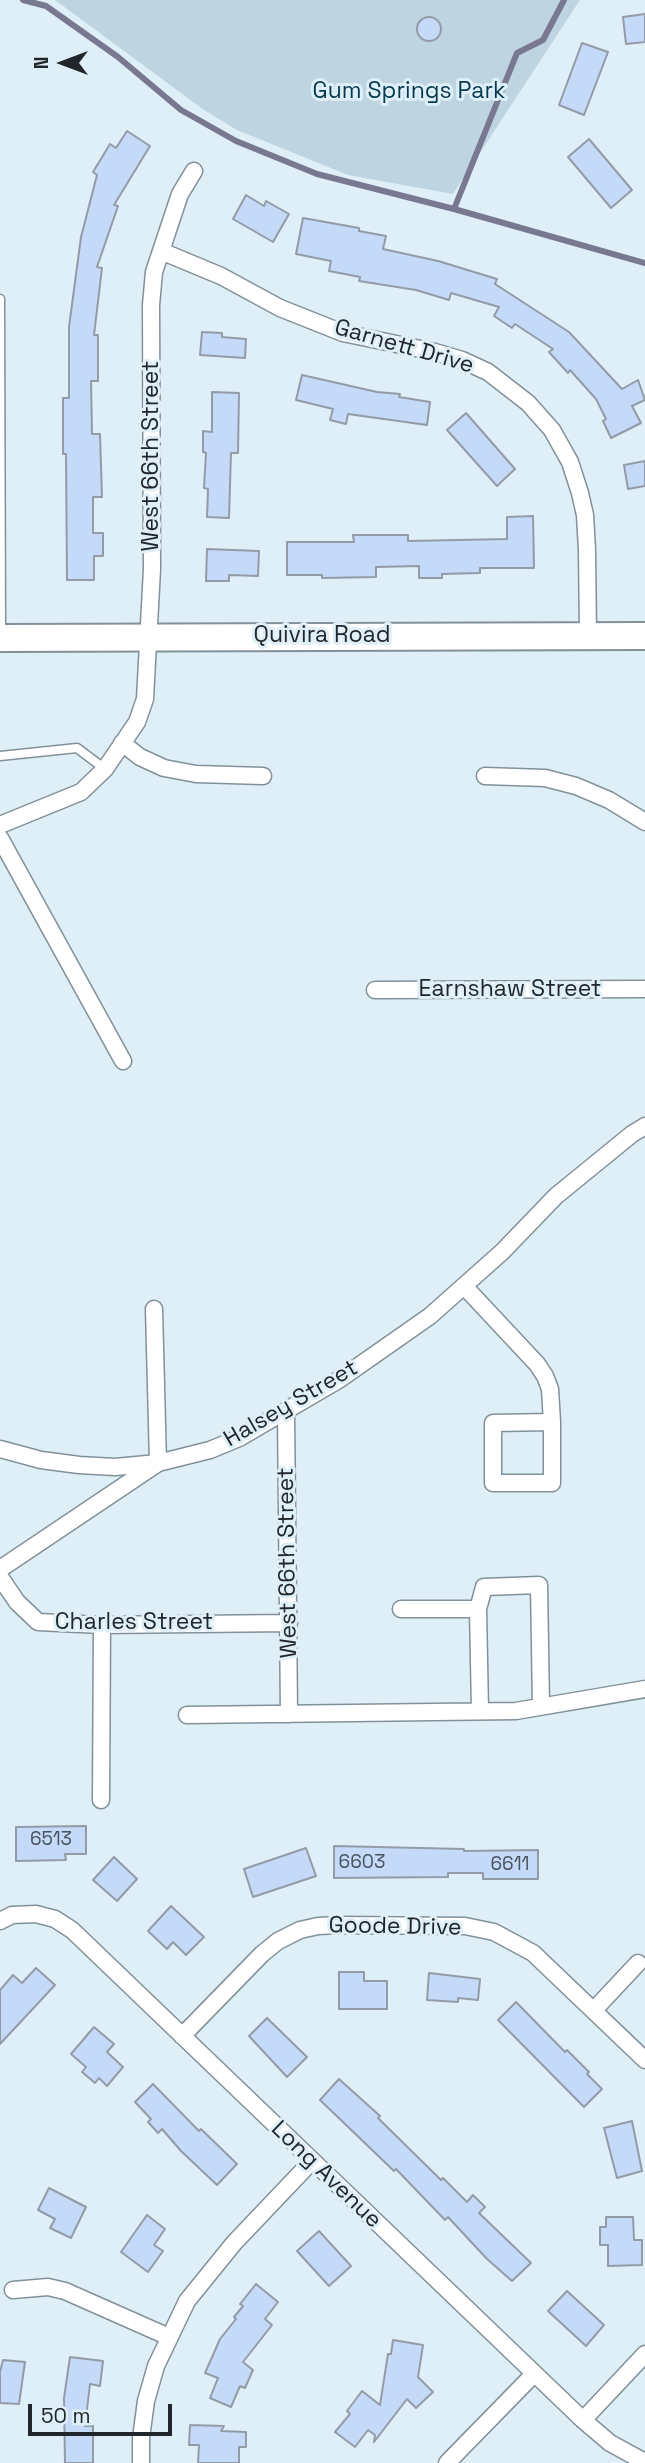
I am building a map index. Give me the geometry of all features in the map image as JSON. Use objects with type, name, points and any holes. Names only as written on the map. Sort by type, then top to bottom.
[{"type":"main road","name":"Quivira Road","points":[[0,638],[645,636]]},
{"type":"street","name":"West 66th Street","points":[[0,825],[81,792],[104,769],[122,743],[136,722],[145,699],[152,569],[151,305],[154,272],[180,194],[194,171]]},
{"type":"street","name":"Garnett Drive","points":[[161,251],[221,276],[280,308],[343,333],[462,360],[488,372],[528,403],[552,430],[570,462],[580,493],[585,515],[587,550],[588,636]]},
{"type":"street","points":[[122,743],[140,757],[164,768],[197,774],[263,776]]},
{"type":"street","points":[[485,776],[545,778],[576,786],[610,800],[645,822]]},
{"type":"street","points":[[0,838],[123,1061]]},
{"type":"street","name":"Earnshaw Street","points":[[375,990],[645,989]]},
{"type":"street","name":"Halsey Street","points":[[0,1569],[158,1463],[210,1450],[239,1438],[340,1379],[430,1316],[502,1252],[556,1196],[645,1126]]},
{"type":"street","points":[[464,1286],[537,1364],[550,1389],[552,1422],[552,1483],[494,1483],[493,1423],[552,1422]]},
{"type":"street","points":[[0,1449],[41,1460],[79,1465],[115,1467],[158,1463],[154,1310]]},
{"type":"street","name":"West 66th Street","points":[[286,1412],[289,1714]]},
{"type":"street","name":"Charles Street","points":[[0,1577],[17,1602],[38,1622],[102,1625],[289,1623]]},
{"type":"street","points":[[480,1711],[478,1609],[484,1587],[539,1585],[541,1706]]},
{"type":"street","points":[[401,1609],[478,1609]]},
{"type":"street","points":[[101,1800],[102,1625]]},
{"type":"street","points":[[187,1715],[516,1711],[645,1689]]},
{"type":"street","name":"Long Avenue","points":[[0,1921],[12,1915],[36,1914],[55,1919],[72,1930],[583,2420],[610,2443],[645,2462]]},
{"type":"street","name":"Goode Drive","points":[[182,2036],[262,1954],[278,1941],[300,1930],[318,1926],[465,1926],[494,1933],[533,1954],[645,2060]]},
{"type":"street","points":[[594,2010],[638,1963]]},
{"type":"street","points":[[141,2463],[146,2401],[156,2366],[187,2301],[199,2283],[312,2161]]},
{"type":"street","points":[[13,2290],[48,2287],[65,2291],[169,2337]]},
{"type":"street","points":[[583,2420],[645,2354]]},
{"type":"street","points":[[447,2463],[534,2374]]},
{"type":"lane","points":[[0,299],[0,638]]},
{"type":"lane","points":[[0,756],[77,748],[104,769]]},
{"type":"green space","name":"Gum Springs Park","points":[[55,0],[580,0],[453,194],[348,175],[237,130],[204,110]]},
{"type":"building","points":[[645,14],[645,42],[626,44],[623,17]]},
{"type":"building","points":[[429,17],[438,20],[441,29],[438,38],[429,41],[420,38],[417,29],[420,20]]},
{"type":"building","points":[[582,43],[608,52],[584,115],[559,105]]},
{"type":"building","points":[[127,131],[150,146],[114,205],[118,206],[97,267],[102,268],[94,335],[98,335],[98,381],[91,381],[92,434],[100,434],[102,497],[93,497],[93,533],[103,533],[103,556],[94,556],[94,580],[67,580],[63,398],[69,398],[69,327],[81,237],[97,175],[93,172],[110,144],[116,148]]},
{"type":"building","points":[[589,139],[632,190],[611,208],[568,157]]},
{"type":"building","points":[[246,195],[264,206],[266,201],[289,214],[273,242],[233,219]]},
{"type":"building","points":[[303,218],[386,236],[383,249],[438,261],[497,279],[495,284],[569,332],[622,389],[638,380],[645,400],[632,406],[641,423],[611,438],[603,421],[606,419],[596,399],[570,370],[568,373],[549,352],[553,349],[515,324],[512,328],[494,316],[499,307],[451,293],[449,300],[416,290],[359,281],[360,277],[329,271],[331,261],[296,254]]},
{"type":"building","points":[[202,332],[222,333],[222,337],[246,339],[245,358],[200,355]]},
{"type":"building","points":[[302,375],[430,402],[427,425],[348,414],[346,424],[330,420],[333,409],[296,400]]},
{"type":"building","points":[[212,392],[239,393],[238,453],[231,453],[229,518],[207,517],[208,489],[204,488],[206,453],[203,452],[203,431],[212,432]]},
{"type":"building","points":[[466,413],[515,469],[497,486],[447,430]]},
{"type":"building","points":[[645,461],[645,486],[628,489],[624,465]]},
{"type":"building","points":[[533,516],[534,568],[480,568],[480,573],[442,574],[442,578],[419,578],[419,566],[376,567],[376,577],[322,578],[322,575],[287,575],[287,542],[354,542],[353,535],[408,535],[408,541],[507,539],[507,517]]},
{"type":"building","points":[[207,549],[259,551],[258,576],[229,575],[229,581],[206,581]]},
{"type":"building","points":[[86,1826],[86,1854],[65,1854],[66,1860],[16,1861],[16,1827]]},
{"type":"building","points":[[334,1846],[464,1851],[538,1850],[538,1879],[483,1879],[483,1873],[448,1873],[448,1877],[334,1878]]},
{"type":"building","points":[[306,1848],[316,1876],[253,1897],[244,1869]]},
{"type":"building","points":[[114,1857],[137,1879],[117,1901],[93,1880]]},
{"type":"building","points":[[171,1906],[204,1937],[186,1955],[173,1942],[167,1949],[148,1931]]},
{"type":"building","points":[[36,1968],[55,1985],[0,2044],[0,1990],[13,1975],[22,1983]]},
{"type":"building","points":[[339,1972],[364,1972],[364,1981],[387,1981],[387,2009],[339,2009]]},
{"type":"building","points":[[429,1973],[480,1979],[478,2000],[427,2000]]},
{"type":"building","points":[[516,2002],[565,2052],[567,2050],[589,2072],[587,2074],[602,2089],[584,2107],[498,2020]]},
{"type":"building","points":[[267,2018],[307,2057],[287,2077],[249,2036]]},
{"type":"building","points":[[94,2027],[114,2044],[107,2052],[123,2067],[107,2086],[99,2078],[95,2083],[82,2072],[86,2067],[71,2054]]},
{"type":"building","points":[[339,2079],[380,2116],[378,2118],[441,2180],[443,2178],[467,2202],[473,2195],[485,2207],[479,2213],[531,2263],[512,2281],[487,2259],[448,2217],[445,2220],[396,2169],[394,2171],[320,2100]]},
{"type":"building","points":[[153,2084],[199,2131],[201,2129],[237,2164],[217,2185],[162,2129],[158,2133],[148,2122],[151,2119],[135,2102]]},
{"type":"building","points":[[632,2121],[642,2171],[617,2178],[604,2128]]},
{"type":"building","points":[[49,2188],[86,2207],[71,2238],[50,2228],[55,2219],[38,2210]]},
{"type":"building","points":[[147,2215],[165,2229],[154,2245],[163,2251],[148,2272],[121,2252]]},
{"type":"building","points":[[606,2217],[633,2217],[634,2240],[642,2240],[642,2265],[608,2266],[608,2245],[600,2245],[600,2227],[606,2227]]},
{"type":"building","points":[[319,2231],[351,2266],[329,2286],[297,2251]]},
{"type":"building","points":[[256,2284],[278,2302],[265,2319],[272,2325],[243,2362],[253,2370],[245,2388],[240,2386],[231,2407],[210,2398],[218,2378],[205,2373],[220,2339],[243,2306],[240,2304]]},
{"type":"building","points":[[567,2291],[604,2325],[586,2346],[548,2311]]},
{"type":"building","points":[[393,2340],[423,2345],[418,2377],[433,2392],[416,2408],[407,2399],[374,2442],[375,2435],[368,2430],[355,2447],[335,2432],[350,2414],[347,2411],[362,2391],[380,2405],[388,2354],[391,2354]]},
{"type":"building","points":[[70,2357],[103,2361],[100,2386],[90,2384],[85,2426],[93,2426],[93,2463],[65,2463],[64,2398]]},
{"type":"building","points":[[3,2360],[25,2362],[19,2404],[0,2403],[0,2372]]},
{"type":"building","points":[[190,2425],[224,2426],[221,2431],[246,2432],[246,2447],[239,2447],[239,2463],[198,2463],[199,2445],[189,2445]]},
{"type":"waterway","points":[[23,0],[46,6],[118,57],[181,110],[236,141],[317,174],[645,263]]},
{"type":"waterway","points":[[454,209],[517,53],[543,40],[564,0]]}]
